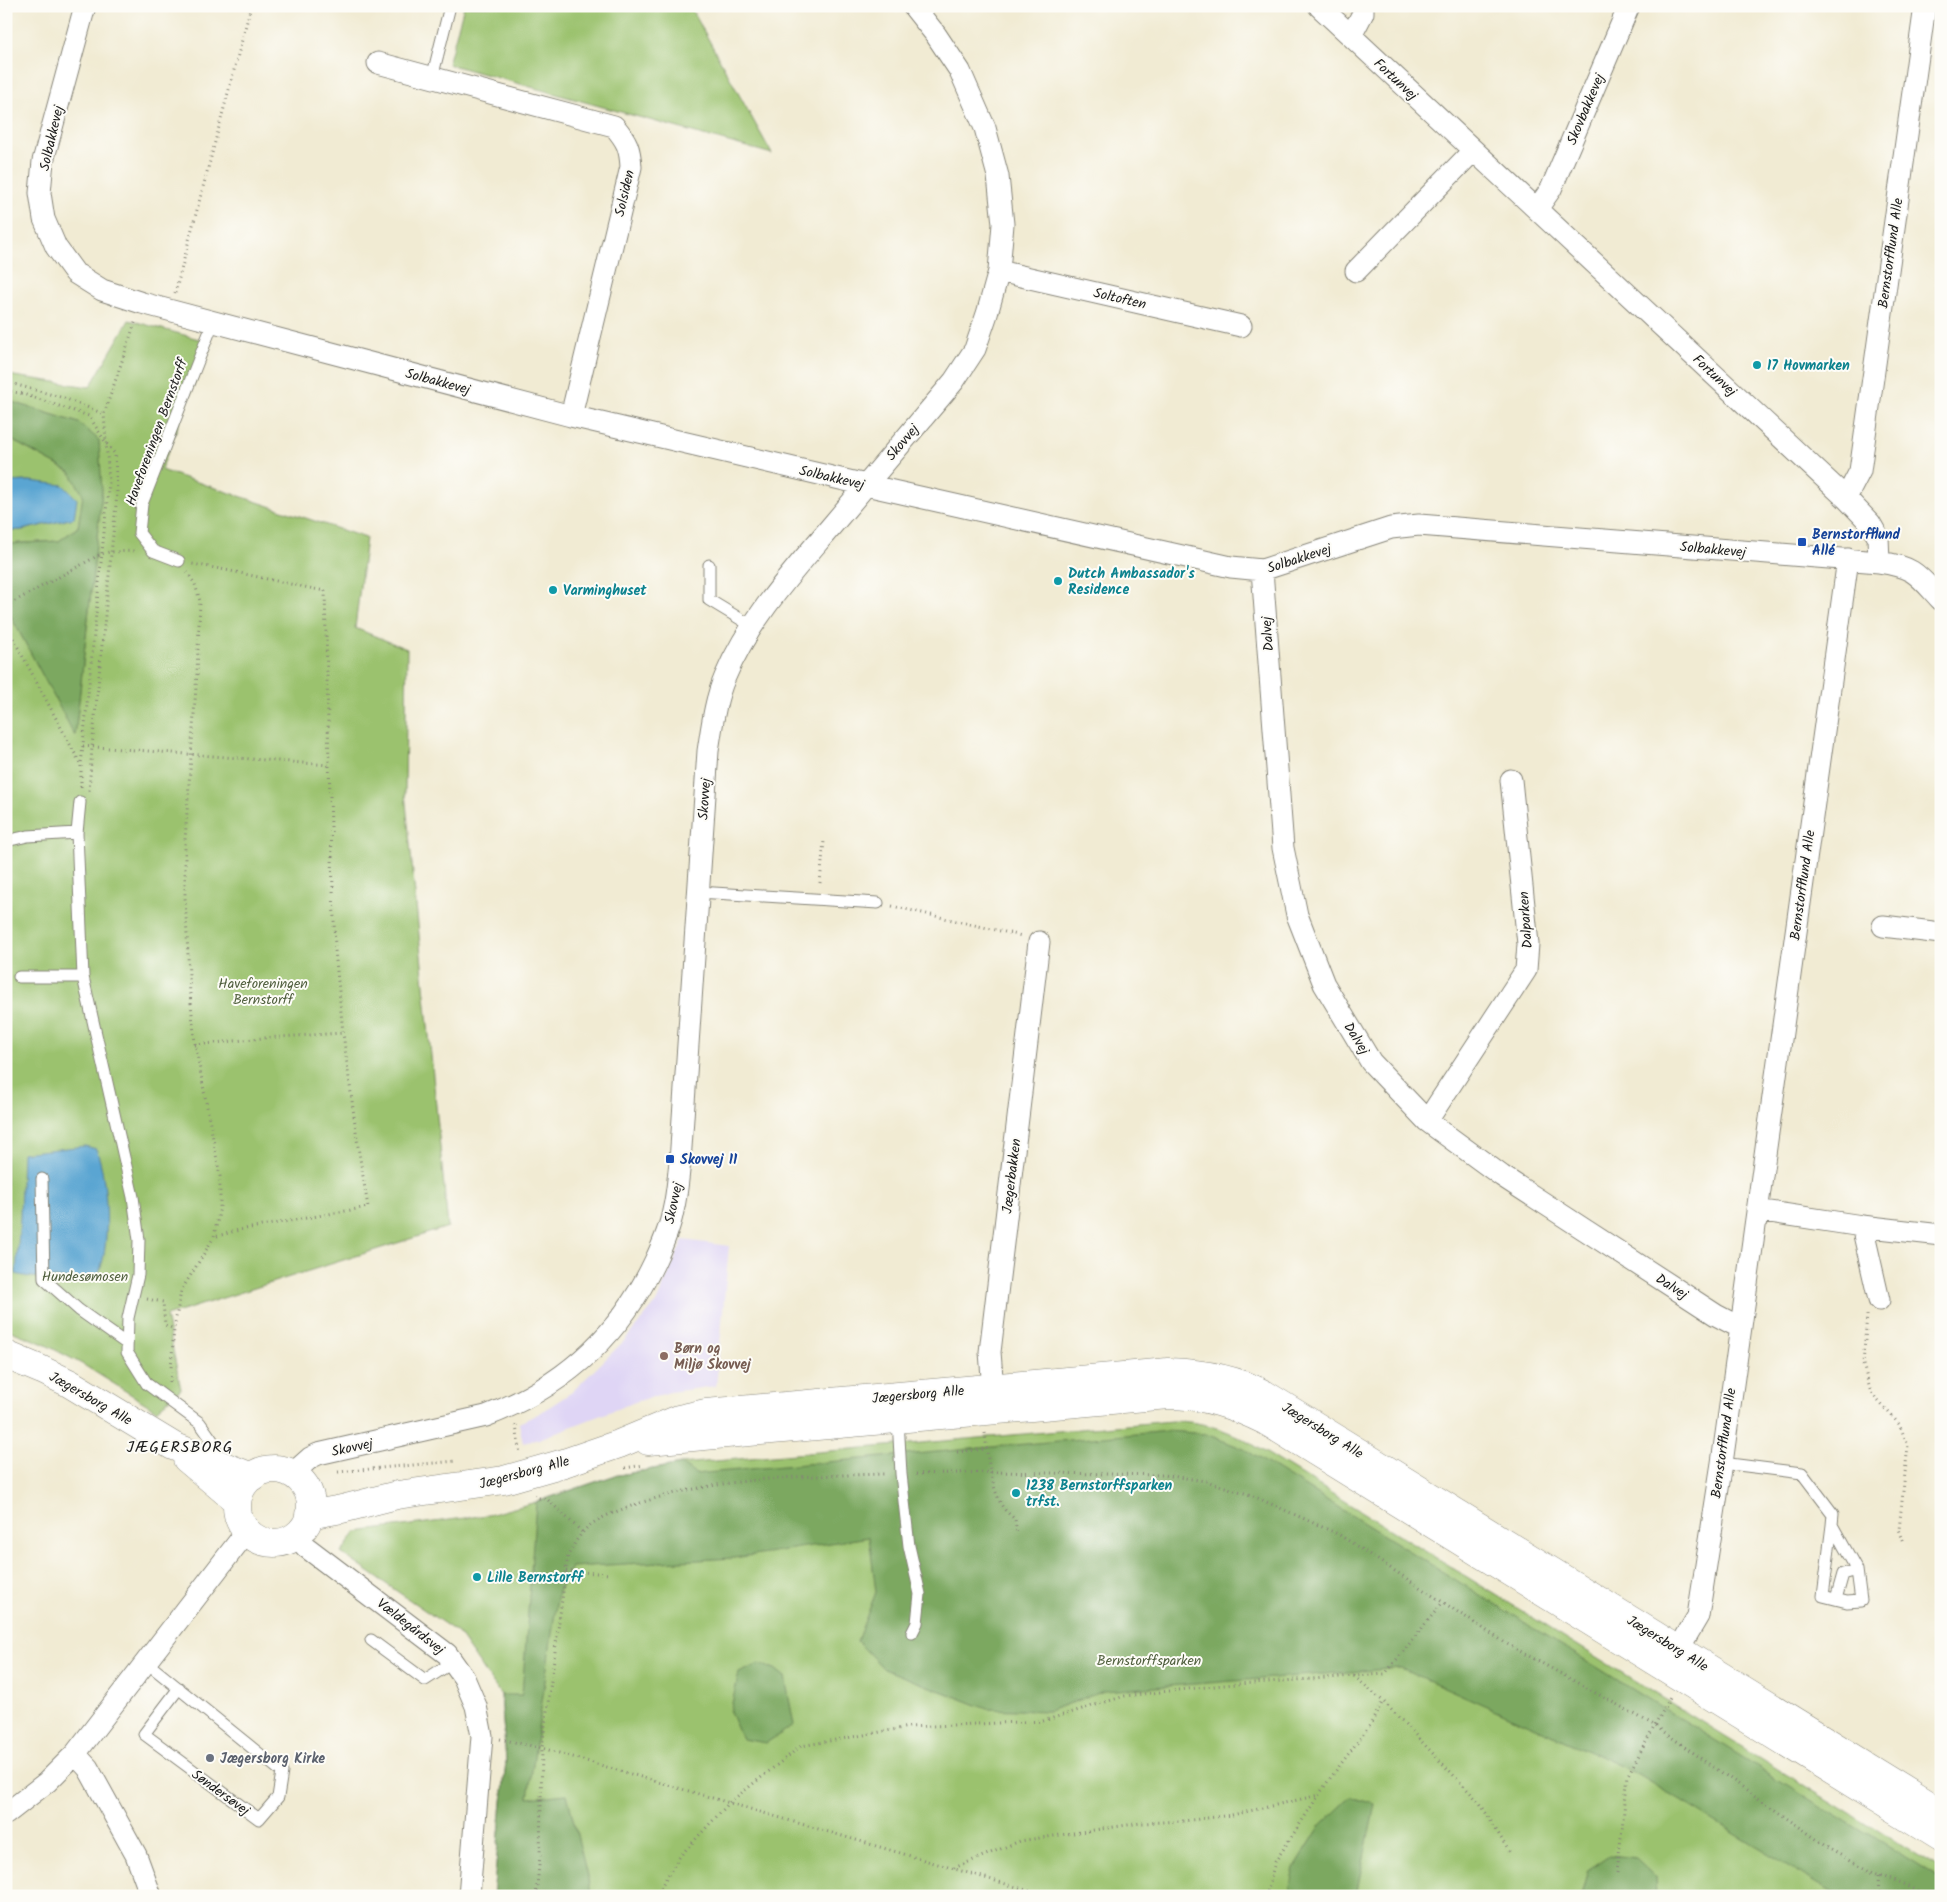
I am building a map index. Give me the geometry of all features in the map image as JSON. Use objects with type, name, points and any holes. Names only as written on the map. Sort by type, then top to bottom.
[{"type":"street","name":"Solbakkevej","points":[[85,6],[43,161],[40,193],[44,219],[56,247],[75,273],[102,290],[142,303],[571,416],[1231,567],[1262,570],[1391,528],[1419,524],[1879,562]]},
{"type":"street","name":"Skovvej","points":[[301,1504],[310,1458],[318,1454],[463,1422],[507,1408],[528,1398],[565,1375],[605,1338],[634,1301],[659,1251],[673,1212],[682,1135],[708,750],[716,705],[728,670],[752,626],[784,582],[954,381],[975,350],[988,314],[999,271],[1003,224],[998,176],[985,128],[960,71],[936,35],[913,6]]},
{"type":"street","name":"Fortunvej","points":[[1319,6],[1846,498],[1870,523],[1878,537],[1879,562]]},
{"type":"street","points":[[1351,36],[1364,6]]},
{"type":"street","name":"Skovbakkevej","points":[[1537,209],[1551,190],[1629,6]]},
{"type":"street","name":"Bernstorfflund Alle","points":[[1846,498],[1860,471],[1925,6]]},
{"type":"street","name":"Solsiden","points":[[378,63],[614,126],[626,139],[631,167],[571,416]]},
{"type":"street","points":[[1356,271],[1473,151]]},
{"type":"street","name":"Soltoften","points":[[999,271],[1240,326]]},
{"type":"street","name":"Bernstorfflund Alle","points":[[1672,1671],[1698,1616],[1722,1463],[1739,1327],[1848,560]]},
{"type":"street","points":[[1879,562],[1901,565],[1916,572],[1941,600]]},
{"type":"street","name":"Dalvej","points":[[1262,570],[1283,848],[1297,915],[1324,984],[1371,1062],[1427,1122],[1502,1176],[1716,1315],[1739,1327]]},
{"type":"street","name":"Dalparken","points":[[1427,1122],[1526,970],[1528,944],[1511,780]]},
{"type":"street","points":[[1883,926],[1941,933]]},
{"type":"street","name":"Jægerbakken","points":[[991,1414],[990,1352],[1039,942]]},
{"type":"street","points":[[1757,1210],[1862,1226],[1941,1235]]},
{"type":"street","points":[[1862,1226],[1879,1300]]},
{"type":"street","name":"Jægersborg Alle","points":[[6,1355],[69,1383],[173,1446],[252,1477]]},
{"type":"street","name":"Jægersborg Alle","points":[[301,1504],[342,1509],[397,1495],[476,1485],[516,1466],[620,1456],[898,1419],[991,1414],[1168,1372],[1217,1377],[1250,1387],[1672,1671],[1941,1838]]},
{"type":"street","name":"Jægersborg Alle","points":[[620,1456],[679,1419],[706,1413],[991,1414]]},
{"type":"street","name":"Jægersborg Alle","points":[[173,1446],[211,1481],[237,1501]]},
{"type":"street","points":[[270,1470],[281,1470],[301,1504],[282,1542],[269,1542],[257,1539],[247,1531],[238,1517],[237,1501],[243,1486],[252,1477],[270,1470]]},
{"type":"street","name":"Vældegårdsvej","points":[[301,1504],[306,1547],[423,1634],[447,1654],[464,1678],[476,1706],[482,1736],[469,1896]]},
{"type":"street","points":[[6,1814],[47,1782],[75,1754],[247,1531]]},
{"type":"street","name":"Jægersborg Alle","points":[[1672,1671],[1941,1812]]},
{"type":"street","points":[[75,1754],[88,1768],[136,1855],[151,1896]]},
{"type":"lane","points":[[432,78],[450,6]]},
{"type":"lane","name":"Haveforeningen Bernstorff","points":[[152,551],[139,533],[142,504],[213,322]]},
{"type":"lane","points":[[152,551],[179,561]]},
{"type":"lane","points":[[709,565],[709,600],[752,626]]},
{"type":"lane","points":[[85,800],[77,833],[83,977],[133,1197],[139,1240],[138,1275],[128,1318],[127,1352],[147,1384],[200,1423],[212,1440],[220,1465]]},
{"type":"lane","points":[[6,840],[28,836],[77,833]]},
{"type":"lane","points":[[698,892],[878,902]]},
{"type":"lane","points":[[19,977],[83,977]]},
{"type":"lane","points":[[42,1178],[44,1279],[79,1310],[127,1344]]},
{"type":"lane","points":[[898,1419],[901,1474],[909,1546],[920,1594],[917,1623],[912,1634]]},
{"type":"lane","points":[[1722,1463],[1802,1473],[1833,1514],[1823,1596],[1847,1602],[1861,1601],[1857,1570],[1832,1525]]},
{"type":"lane","points":[[1836,1600],[1843,1574],[1857,1570]]},
{"type":"lane","points":[[370,1640],[425,1680],[453,1662]]},
{"type":"lane","name":"Søndersøvej","points":[[146,1662],[179,1688],[282,1772],[278,1797],[259,1819],[144,1734],[179,1688]]},
{"type":"path","points":[[170,310],[251,6]]},
{"type":"path","points":[[85,800],[81,765],[109,482],[104,414],[142,303]]},
{"type":"path","points":[[6,382],[64,398],[104,414]]},
{"type":"path","points":[[6,391],[20,393],[89,416],[106,443],[116,454],[117,494],[85,800]]},
{"type":"path","points":[[6,606],[101,554],[152,551]]},
{"type":"path","points":[[169,1400],[174,1329],[182,1291],[214,1237],[220,1207],[220,1176],[195,1046],[184,897],[190,754],[197,673],[200,602],[195,584],[179,561]]},
{"type":"path","points":[[179,561],[325,591],[335,950],[343,1033],[368,1207],[239,1230],[214,1237]]},
{"type":"path","points":[[6,624],[81,765]]},
{"type":"path","points":[[83,746],[329,765]]},
{"type":"path","points":[[820,883],[824,841]]},
{"type":"path","points":[[878,902],[1012,933],[1039,942]]},
{"type":"path","points":[[195,1046],[263,1038],[343,1033]]},
{"type":"path","points":[[133,1296],[163,1302],[164,1324],[168,1328],[174,1329]]},
{"type":"path","points":[[1879,1300],[1868,1307],[1863,1364],[1871,1393],[1899,1424],[1908,1445],[1899,1529],[1904,1543]]},
{"type":"path","points":[[991,1414],[986,1450],[997,1495],[1002,1506],[1015,1519],[1017,1535]]},
{"type":"path","points":[[517,1430],[519,1446]]},
{"type":"path","points":[[957,1452],[986,1450]]},
{"type":"path","points":[[529,1452],[516,1466],[538,1498],[547,1499],[582,1532]]},
{"type":"path","points":[[620,1456],[650,1464]]},
{"type":"path","points":[[333,1472],[463,1461]]},
{"type":"path","points":[[536,1896],[540,1856],[542,1748],[568,1555],[582,1532],[613,1513],[638,1504],[711,1486],[806,1476],[992,1472],[1164,1475],[1206,1481],[1251,1495],[1338,1534],[1507,1644],[1654,1726],[1832,1850],[1879,1874],[1932,1896]]},
{"type":"path","points":[[566,1571],[610,1574]]},
{"type":"path","points":[[655,1896],[680,1856],[730,1802],[801,1746],[909,1727],[1043,1721],[1125,1696],[1223,1685],[1385,1674],[1443,1602]]},
{"type":"path","points":[[1617,1873],[1628,1774],[1654,1726],[1672,1671]]},
{"type":"path","points":[[1353,1676],[1383,1701],[1480,1803],[1510,1853]]},
{"type":"path","points":[[1266,1896],[1275,1862],[1319,1795],[1370,1725],[1383,1701]]},
{"type":"path","points":[[482,1736],[542,1748],[1047,1896]]},
{"type":"path","points":[[953,1868],[1020,1841],[1141,1823],[1183,1821],[1232,1815],[1319,1795]]},
{"type":"path","points":[[1879,1874],[1880,1896]]},
{"type":"path","points":[[195,1896],[201,1896]]},
{"type":"shaded area","name":"Børn og Miljø Skovvej","points":[[683,1240],[729,1246],[716,1386],[670,1392],[635,1402],[539,1439],[523,1443],[519,1423],[540,1413],[572,1392],[624,1341],[656,1303]]},
{"type":"green space","points":[[464,6],[690,6],[772,154],[448,64]]},
{"type":"green space","name":"Haveforeningen Bernstorff","points":[[129,320],[210,342],[161,470],[366,538],[355,628],[407,649],[405,793],[448,1227],[166,1316],[181,1389],[156,1410],[82,1364],[44,1344],[6,1329],[6,607],[75,735],[102,492],[79,423],[6,400],[6,372],[14,376],[90,387]]},
{"type":"green space","points":[[6,400],[79,423],[99,440],[102,492],[75,736],[6,607],[6,544],[59,541],[78,527],[83,495],[70,472],[6,437]]},
{"type":"green space","points":[[6,437],[70,472],[84,495],[78,527],[59,541],[6,544],[6,531],[22,530],[73,518],[30,481],[6,482]]},
{"type":"green space","name":"Bernstorffsparken","points":[[1172,1421],[1192,1422],[1211,1426],[1247,1441],[1941,1870],[1941,1896],[493,1896],[506,1761],[501,1695],[458,1633],[341,1553],[356,1532],[488,1515],[536,1502],[613,1476],[681,1464]]},
{"type":"green space","points":[[1169,1431],[1206,1434],[1244,1449],[1941,1880],[1941,1896],[1839,1896],[1626,1768],[1401,1668],[1104,1691],[1048,1711],[987,1709],[884,1669],[857,1641],[876,1592],[869,1537],[734,1558],[571,1567],[558,1592],[528,1798],[567,1794],[592,1896],[493,1896],[506,1761],[501,1695],[522,1695],[536,1502],[613,1476],[681,1464],[695,1474]]},
{"type":"green space","points":[[759,1664],[775,1669],[785,1677],[794,1725],[766,1743],[742,1739],[730,1712],[739,1673]]},
{"type":"green space","points":[[1351,1797],[1375,1804],[1356,1896],[1288,1896],[1294,1868],[1321,1825]]},
{"type":"green space","points":[[1610,1855],[1636,1858],[1655,1876],[1656,1896],[1581,1896],[1588,1870]]},
{"type":"water","points":[[30,481],[63,485],[77,499],[74,518],[22,530],[6,531],[6,482]]},
{"type":"water","points":[[85,1146],[96,1149],[103,1177],[105,1196],[106,1234],[101,1267],[96,1279],[79,1280],[16,1274],[22,1153]]},
{"type":"place","name":"17 Hovmarken","points":[[1757,365]]},
{"type":"place","name":"Bernstorfflund Allé","points":[[1802,542]]},
{"type":"place","name":"Dutch Ambassador's Residence","points":[[1058,581]]},
{"type":"place","name":"Varminghuset","points":[[553,590]]},
{"type":"place","name":"Skovvej 11","points":[[670,1159]]},
{"type":"place","name":"Børn og Miljø Skovvej","points":[[664,1356]]},
{"type":"place","name":"1238 Bernstorffsparken trfst.","points":[[1016,1493]]},
{"type":"place","name":"Lille Bernstorff","points":[[477,1577]]},
{"type":"place","name":"Jægersborg Kirke","points":[[210,1758]]},
{"type":"district","name":"JÆGERSBORG","points":[[180,1446]]},
{"type":"park label","name":"Hundesømosen","points":[[85,1276]]}]
